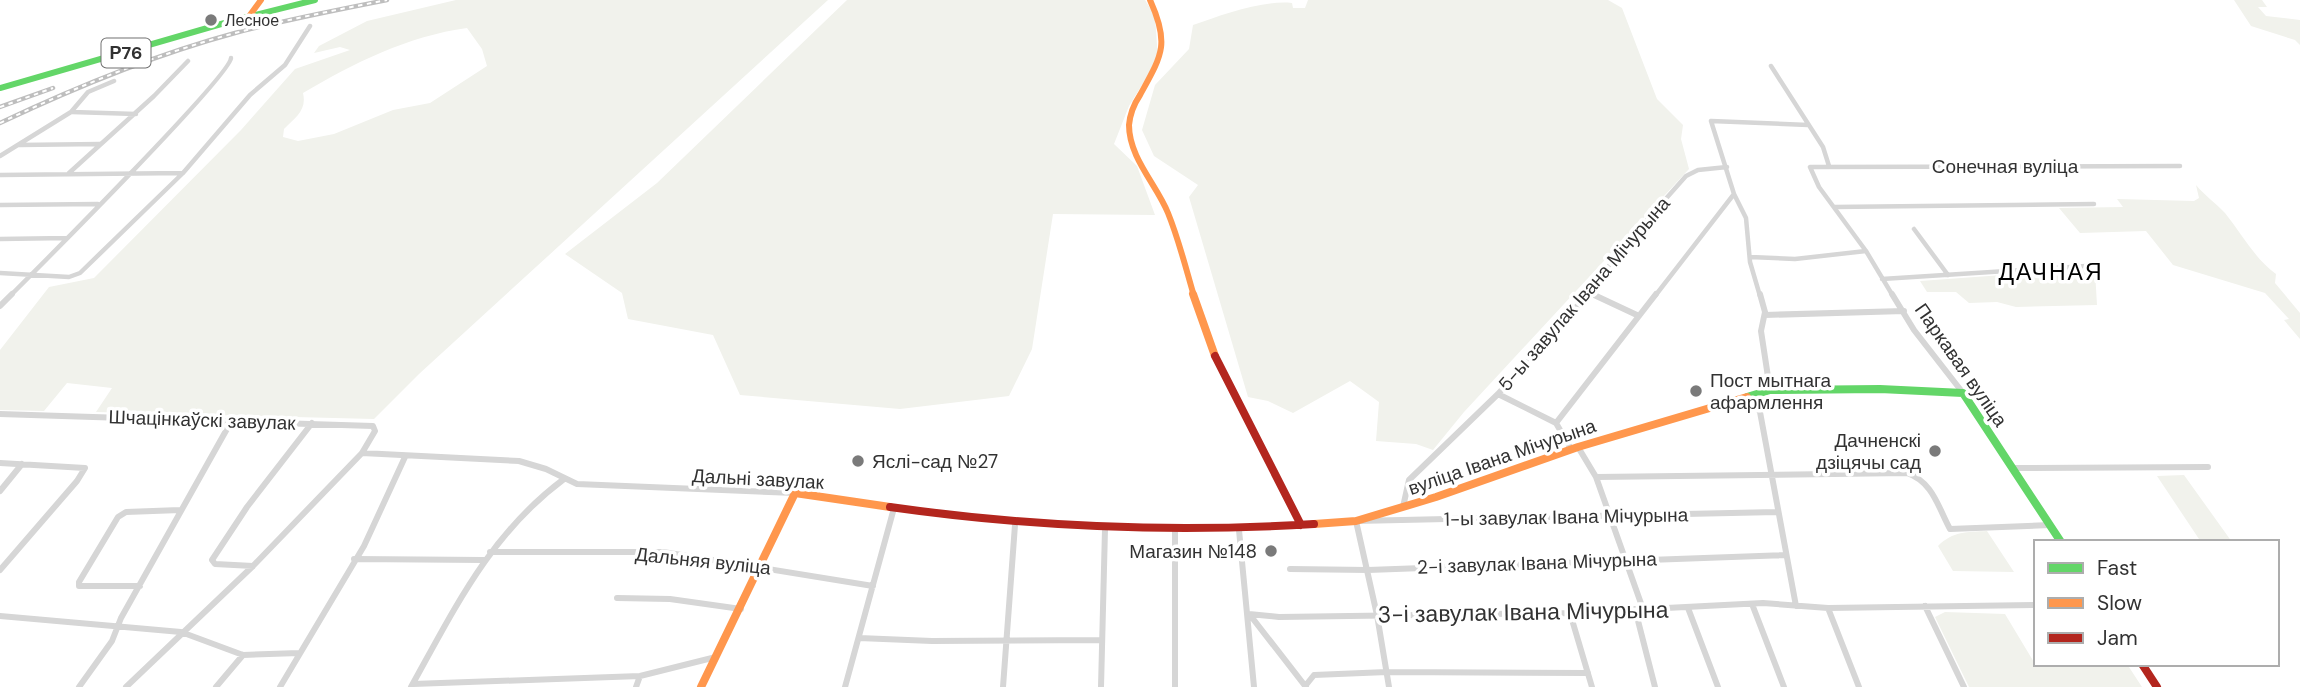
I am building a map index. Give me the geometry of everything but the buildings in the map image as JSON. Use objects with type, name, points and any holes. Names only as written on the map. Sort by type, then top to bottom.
[{"type":"street","points":[[250,15],[261,0]]},
{"type":"street","name":"Р76","points":[[0,88],[103,61],[250,15],[315,0]]},
{"type":"street","points":[[1150,0],[1160,25],[1163,44],[1156,67],[1132,113],[1129,131],[1133,146],[1159,190],[1206,336],[1301,525]]},
{"type":"street","points":[[0,273],[69,277],[80,273],[183,173],[250,95],[285,65],[310,26]]},
{"type":"street","points":[[0,306],[98,204],[132,173],[231,64],[231,58]]},
{"type":"street","points":[[69,173],[135,114],[188,61]]},
{"type":"street","points":[[1771,66],[1823,147],[1829,166]]},
{"type":"street","points":[[0,156],[71,112],[82,103],[88,92],[114,81]]},
{"type":"street","points":[[71,112],[135,114]]},
{"type":"street","points":[[1765,315],[1750,257],[1749,231],[1711,121],[1808,125]]},
{"type":"street","points":[[16,145],[100,144]]},
{"type":"street","name":"Сонечная вуліца","points":[[1829,166],[2180,166]]},
{"type":"street","name":"Паркавая вуліца","points":[[1829,166],[1810,167],[1810,170],[1866,251],[1914,330],[1963,393],[2060,540]]},
{"type":"street","name":"5-ы завулак Івана Мічурына","points":[[1403,507],[1409,480],[1498,394],[1589,293],[1624,246],[1686,176],[1698,170],[1727,167]]},
{"type":"street","points":[[0,175],[183,173]]},
{"type":"street","points":[[1556,423],[1734,194]]},
{"type":"street","points":[[1729,201],[1739,203]]},
{"type":"street","points":[[0,205],[98,204]]},
{"type":"street","points":[[1834,206],[2094,204]]},
{"type":"street","points":[[1914,229],[1948,275]]},
{"type":"street","points":[[0,239],[67,238]]},
{"type":"street","points":[[1750,257],[1795,259],[1866,251]]},
{"type":"street","points":[[1882,279],[2086,267]]},
{"type":"street","points":[[1589,293],[1639,316]]},
{"type":"street","points":[[1770,390],[1761,331],[1761,320],[1765,315],[1904,311]]},
{"type":"street","name":"вуліца Івана Мічурына","points":[[1239,530],[1356,520],[1403,507],[1575,448],[1770,390],[1880,389],[1963,393]]},
{"type":"street","points":[[1498,394],[1556,423],[1596,477],[1643,609]]},
{"type":"street","points":[[1751,395],[1760,412],[1796,606]]},
{"type":"street","name":"Шчацінкаўскі завулак","points":[[1,415],[373,426],[375,431],[362,453]]},
{"type":"street","points":[[79,687],[112,641],[121,618],[232,420]]},
{"type":"street","points":[[253,566],[215,564],[212,560],[247,507],[312,423]]},
{"type":"street","points":[[126,687],[253,566],[362,453]]},
{"type":"street","name":"Дальні завулак","points":[[362,453],[519,461],[547,469],[577,484],[794,493],[1015,525],[1239,530]]},
{"type":"street","points":[[289,687],[280,687],[354,559],[405,457]]},
{"type":"street","points":[[0,463],[85,467],[77,481],[0,570]]},
{"type":"street","points":[[0,491],[23,464]]},
{"type":"street","points":[[2012,468],[2208,467]]},
{"type":"street","points":[[1596,477],[1913,474],[1927,483],[1950,529],[2050,525]]},
{"type":"street","points":[[412,685],[484,560],[526,508],[565,479]]},
{"type":"street","points":[[701,687],[741,609],[794,493]]},
{"type":"street","points":[[845,687],[894,508]]},
{"type":"street","points":[[140,586],[89,588],[79,586],[79,582],[118,517],[126,512],[180,510]]},
{"type":"street","name":"1-ы завулак Івана Мічурына","points":[[1356,520],[1777,512]]},
{"type":"street","points":[[1356,520],[1377,615],[1389,687]]},
{"type":"street","points":[[1003,687],[1015,525]]},
{"type":"street","points":[[1101,687],[1105,529]]},
{"type":"street","points":[[1175,530],[1175,687]]},
{"type":"street","points":[[1239,530],[1254,687]]},
{"type":"street","name":"Дальняя вуліца","points":[[490,552],[663,552],[873,586]]},
{"type":"street","name":"2-і завулак Івана Мічурына","points":[[1290,569],[1368,570],[1786,555]]},
{"type":"street","points":[[354,559],[484,560]]},
{"type":"street","points":[[617,598],[670,599],[741,609]]},
{"type":"street","points":[[1752,604],[1784,687]]},
{"type":"street","name":"3-і завулак Івана Мічурына","points":[[1249,614],[1279,617],[1570,613],[1752,604],[1828,608],[2034,605]]},
{"type":"street","points":[[1925,606],[1964,687]]},
{"type":"street","points":[[1688,608],[1717,687]]},
{"type":"street","points":[[1828,608],[1859,687]]},
{"type":"street","points":[[1635,609],[1656,687]]},
{"type":"street","points":[[1570,613],[1592,687]]},
{"type":"street","points":[[1249,614],[1306,686],[1314,675],[1387,672],[1588,673]]},
{"type":"street","points":[[0,616],[181,632],[243,655],[299,653]]},
{"type":"street","points":[[859,638],[932,641],[1102,640]]},
{"type":"street","points":[[216,687],[243,655]]},
{"type":"street","points":[[412,685],[640,676],[663,673],[716,657]]},
{"type":"street","points":[[2143,666],[2157,687]]},
{"type":"street","points":[[636,687],[640,676]]},
{"type":"street","points":[[539,687],[543,679]]},
{"type":"shaded area","points":[[456,0],[828,0],[419,374],[374,419],[96,412],[112,388],[67,383],[44,411],[0,410],[0,350],[49,287],[94,278],[241,130],[295,69],[350,50],[340,47],[314,53],[319,46],[367,21]],"holes":[[[467,28],[482,49],[487,66],[430,103],[393,110],[334,134],[298,141],[283,137],[284,129],[302,109],[303,93],[382,52],[424,37]]]},
{"type":"shaded area","points":[[847,0],[1145,0],[1155,16],[1158,59],[1129,106],[1114,144],[1137,166],[1155,215],[1053,214],[1032,349],[1009,396],[900,409],[740,395],[713,335],[628,319],[622,293],[565,254],[657,183]]},
{"type":"shaded area","points":[[1308,0],[1608,0],[1622,8],[1657,99],[1683,125],[1681,139],[1689,169],[1464,412],[1433,450],[1416,444],[1376,441],[1379,402],[1350,381],[1293,413],[1268,401],[1248,397],[1189,197],[1198,185],[1154,156],[1142,130],[1155,85],[1189,49],[1193,25],[1242,9],[1268,4],[1292,3],[1293,8],[1305,8]]},
{"type":"shaded area","points":[[2234,0],[2262,0],[2267,7],[2258,7],[2266,16],[2300,20],[2300,45],[2295,40],[2251,26]]},
{"type":"shaded area","points":[[2196,185],[2225,213],[2255,253],[2276,274],[2275,283],[2300,313],[2300,339],[2284,320],[2289,319],[2265,293],[2173,265],[2146,231],[2080,233],[2059,208],[2123,207],[2117,199],[2194,201],[2199,198]]},
{"type":"shaded area","points":[[2087,269],[2095,271],[2097,305],[2016,307],[1997,302],[1969,303],[1956,292],[1927,292],[1920,281]]},
{"type":"shaded area","points":[[2184,475],[2231,540],[2200,540],[2157,476]]},
{"type":"shaded area","points":[[1987,531],[2014,572],[1953,571],[1938,546],[1955,535]]},
{"type":"shaded area","points":[[1945,612],[2005,614],[2034,666],[2128,666],[2142,687],[1969,687],[1935,617]]},
{"type":"railway","points":[[0,123],[57,97],[175,51],[235,33],[387,0]]},
{"type":"railway","points":[[0,107],[53,88]]},
{"type":"traffic: fast","points":[[0,88],[235,20],[315,0]]},
{"type":"traffic: fast","points":[[1747,397],[1770,390],[1880,389],[1963,393],[2060,540]]},
{"type":"traffic: slow","points":[[250,15],[261,0]]},
{"type":"traffic: slow","points":[[1150,0],[1161,28],[1163,46],[1155,69],[1136,100],[1129,123],[1130,135],[1137,155],[1168,213],[1201,321],[1215,356]]},
{"type":"traffic: slow","points":[[1314,524],[1356,521],[1436,497],[1578,447],[1747,397]]},
{"type":"traffic: slow","points":[[701,687],[795,493],[890,507]]},
{"type":"traffic: jam","points":[[1215,356],[1301,525]]},
{"type":"traffic: jam","points":[[890,507],[995,520],[1101,528],[1208,529],[1314,524]]},
{"type":"traffic: jam","points":[[2143,666],[2157,687]]},
{"type":"place","name":"Лесное","points":[[211,20]]},
{"type":"place","name":"Пост мытнага афармлення","points":[[1696,391]]},
{"type":"place","name":"Дачненскі дзіцячы сад","points":[[1935,451]]},
{"type":"place","name":"Яслі-сад №27","points":[[858,461]]},
{"type":"place","name":"Магазин №148","points":[[1271,551]]},
{"type":"district","name":"ДАЧНАЯ","points":[[2051,272]]}]
